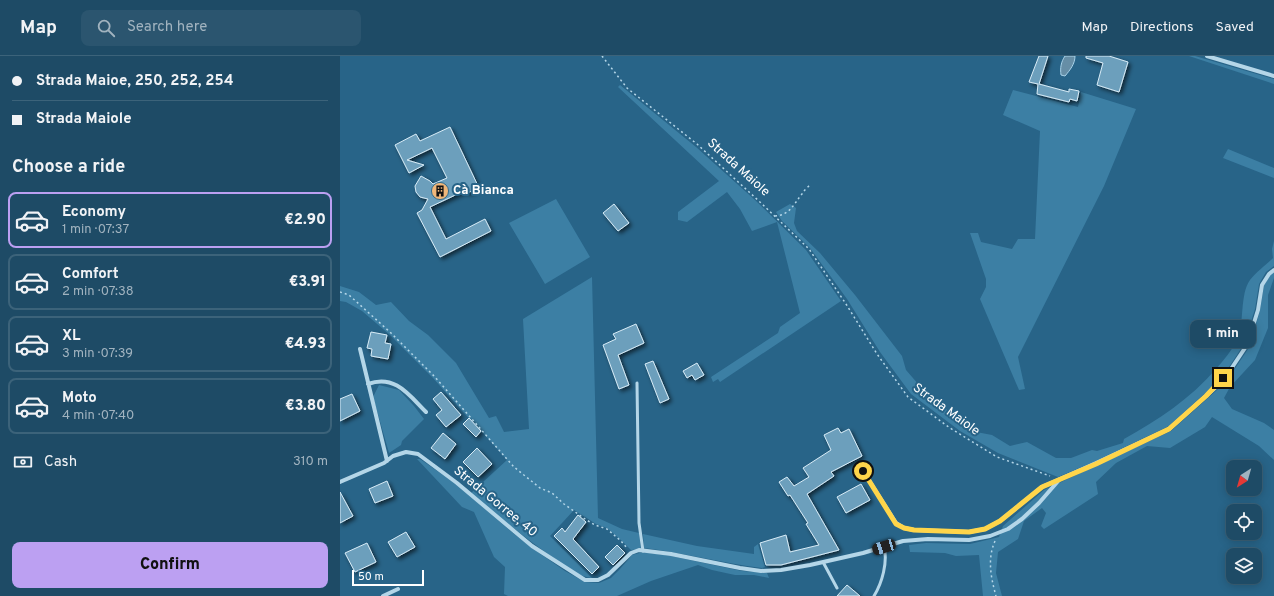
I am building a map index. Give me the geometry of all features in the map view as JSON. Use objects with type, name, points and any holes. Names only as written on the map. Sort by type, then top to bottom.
[{"type":"street","points":[[1207,56],[1274,76]]},
{"type":"street","points":[[863,471],[896,524],[904,528],[914,530],[969,532],[985,529],[1000,521],[1042,487],[1169,429],[1216,387],[1231,369],[1247,345],[1258,310],[1262,285],[1269,274],[1274,270]]},
{"type":"street","points":[[360,349],[387,461]]},
{"type":"street","points":[[368,384],[376,381],[384,381],[394,384],[403,390],[426,412]]},
{"type":"street","name":"Strada Gorree, 40","points":[[340,482],[387,461],[393,456],[406,452],[418,454],[457,483],[532,546],[585,580],[598,580],[608,575],[631,553]]},
{"type":"street","points":[[631,553],[643,550],[761,571],[781,570],[823,562],[863,553],[903,541],[928,539],[969,540],[1008,529],[1022,519],[1039,503],[1059,480]]},
{"type":"street","points":[[383,596],[398,589]]},
{"type":"lane","points":[[637,384],[639,523],[643,550]]},
{"type":"lane","points":[[874,596],[881,581],[886,552],[884,547]]},
{"type":"lane","points":[[823,562],[838,588]]},
{"type":"path","name":"Strada Maiole","points":[[602,56],[627,88],[697,144],[809,248],[877,354],[908,396],[950,428],[997,457],[1059,480]]},
{"type":"path","points":[[775,216],[783,216],[794,207],[802,194],[811,184]]},
{"type":"path","points":[[340,292],[349,295],[397,338],[434,376],[514,467],[540,488],[552,493],[564,504],[585,519],[606,529],[621,541],[631,553]]},
{"type":"path","points":[[996,596],[992,583],[990,566],[993,546],[999,532]]},
{"type":"shaded area","points":[[1065,56],[1075,56],[1075,59],[1065,76],[1061,75],[1061,70]]},
{"type":"shaded area","points":[[1189,56],[1195,56],[1274,79],[1274,84]]},
{"type":"shaded area","points":[[620,85],[696,147],[755,200],[806,250],[841,301],[720,382],[718,379],[713,382],[711,377],[778,333],[780,327],[800,313],[777,222],[752,231],[740,209],[727,192],[687,222],[678,220],[678,212],[719,181],[618,87]]},
{"type":"shaded area","points":[[1013,90],[1078,107],[1081,92],[1136,109],[1104,186],[1018,357],[1025,389],[1019,390],[980,299],[986,287],[986,279],[970,233],[978,233],[981,242],[1012,249],[1018,239],[1035,239],[1040,131],[1003,115]]},
{"type":"shaded area","points":[[1228,149],[1274,168],[1274,178],[1223,158]]},
{"type":"shaded area","points":[[556,199],[590,257],[545,284],[509,223]]},
{"type":"shaded area","points":[[790,204],[796,208],[794,223],[797,231],[820,253],[855,295],[902,356],[906,370],[919,385],[971,431],[992,435],[1010,446],[1027,442],[1056,458],[1071,458],[1092,450],[1097,451],[1123,443],[1124,439],[1173,408],[1195,390],[1222,362],[1238,339],[1240,333],[1243,300],[1247,286],[1252,277],[1273,258],[1272,249],[1274,241],[1274,266],[1266,272],[1259,284],[1255,309],[1244,344],[1229,367],[1213,386],[1169,426],[1096,461],[1058,477],[998,453],[960,431],[911,394],[880,352],[847,299],[810,248],[782,221],[776,212]]},
{"type":"shaded area","points":[[1274,272],[1274,278],[1268,295],[1268,328],[1255,360],[1230,387],[1224,398],[1232,409],[1264,423],[1274,430],[1274,460],[1259,446],[1212,417],[1205,427],[1170,448],[1147,446],[1116,463],[1096,482],[1098,494],[1044,529],[1041,526],[1046,513],[1042,508],[1024,521],[1018,539],[998,552],[996,573],[1002,596],[983,596],[979,555],[956,556],[945,553],[910,552],[909,545],[926,543],[970,544],[999,537],[1003,526],[1044,490],[1171,431],[1217,390],[1234,370],[1250,346],[1260,310],[1264,285],[1270,275]]},
{"type":"shaded area","points":[[592,277],[598,518],[622,529],[639,533],[641,549],[631,550],[607,528],[596,524],[574,510],[550,536],[592,578],[582,576],[573,571],[513,528],[471,493],[507,460],[433,378],[390,335],[362,311],[346,302],[340,301],[340,286],[359,292],[376,305],[391,302],[409,321],[428,335],[456,363],[489,418],[496,416],[504,432],[529,429],[523,319]]},
{"type":"shaded area","points":[[379,385],[399,390],[424,419],[402,441],[401,445],[389,453],[373,397]]},
{"type":"shaded area","points":[[417,459],[420,459],[456,484],[532,548],[565,571],[585,582],[599,583],[611,578],[632,555],[643,552],[671,556],[742,571],[767,573],[769,578],[754,575],[735,575],[698,565],[651,581],[617,596],[508,596],[504,594],[505,567],[494,557],[474,512],[462,507]]},
{"type":"shaded area","points":[[643,534],[697,546],[754,554],[754,547],[758,544],[765,567],[747,566],[644,548]]},
{"type":"building","points":[[1039,56],[1048,56],[1039,84],[1069,92],[1069,89],[1079,91],[1077,101],[1070,99],[1069,102],[1037,94],[1038,84],[1029,82]]},
{"type":"building","points":[[1086,56],[1109,56],[1128,62],[1119,92],[1097,85],[1103,63],[1086,58]]},
{"type":"building","name":"Cà Bianca","points":[[450,127],[479,188],[467,193],[466,190],[430,207],[446,239],[485,219],[491,231],[440,257],[417,213],[422,210],[428,199],[420,197],[416,192],[415,186],[421,176],[433,184],[447,178],[432,148],[407,160],[424,165],[409,173],[395,145],[416,134],[420,141]]},
{"type":"building","points":[[614,204],[629,223],[618,231],[603,213]]},
{"type":"building","points":[[636,324],[644,343],[618,355],[629,385],[619,389],[603,345],[616,339],[613,334]]},
{"type":"building","points":[[371,332],[387,335],[385,343],[391,344],[388,359],[371,356],[372,349],[367,348]]},
{"type":"building","points":[[653,361],[669,399],[660,403],[645,364]]},
{"type":"building","points":[[697,363],[704,375],[695,380],[692,375],[687,378],[683,371]]},
{"type":"building","points":[[441,392],[461,415],[446,427],[436,415],[442,410],[433,399]]},
{"type":"building","points":[[352,394],[360,411],[340,421],[340,399]]},
{"type":"building","points":[[469,418],[481,431],[476,437],[463,424]]},
{"type":"building","points":[[838,428],[841,433],[849,429],[862,456],[831,472],[834,476],[807,494],[839,550],[781,565],[766,565],[760,543],[786,535],[790,552],[819,545],[806,524],[808,523],[790,495],[788,496],[779,482],[787,477],[794,486],[809,477],[803,468],[831,450],[824,435]]},
{"type":"building","points":[[443,433],[456,444],[445,459],[431,448]]},
{"type":"building","points":[[477,448],[492,464],[478,477],[463,462]]},
{"type":"building","points":[[387,481],[393,496],[375,503],[369,489]]},
{"type":"building","points":[[861,484],[870,500],[846,513],[837,497]]},
{"type":"building","points":[[340,492],[353,516],[340,523]]},
{"type":"building","points":[[578,515],[586,522],[573,539],[599,567],[592,574],[554,536],[562,528],[565,532]]},
{"type":"building","points":[[406,532],[415,547],[397,557],[388,542]]},
{"type":"building","points":[[367,543],[376,562],[355,572],[345,553]]},
{"type":"building","points":[[617,545],[625,553],[613,565],[605,557]]},
{"type":"building","points":[[847,585],[860,596],[837,596]]},
{"type":"place","name":"Cà Bianca","points":[[440,191]]},
{"type":"route","points":[[863,471],[888,513],[896,524],[904,528],[914,530],[969,532],[985,529],[1000,521],[1042,487],[1096,464],[1169,429],[1188,414],[1216,387],[1223,378]]}]
